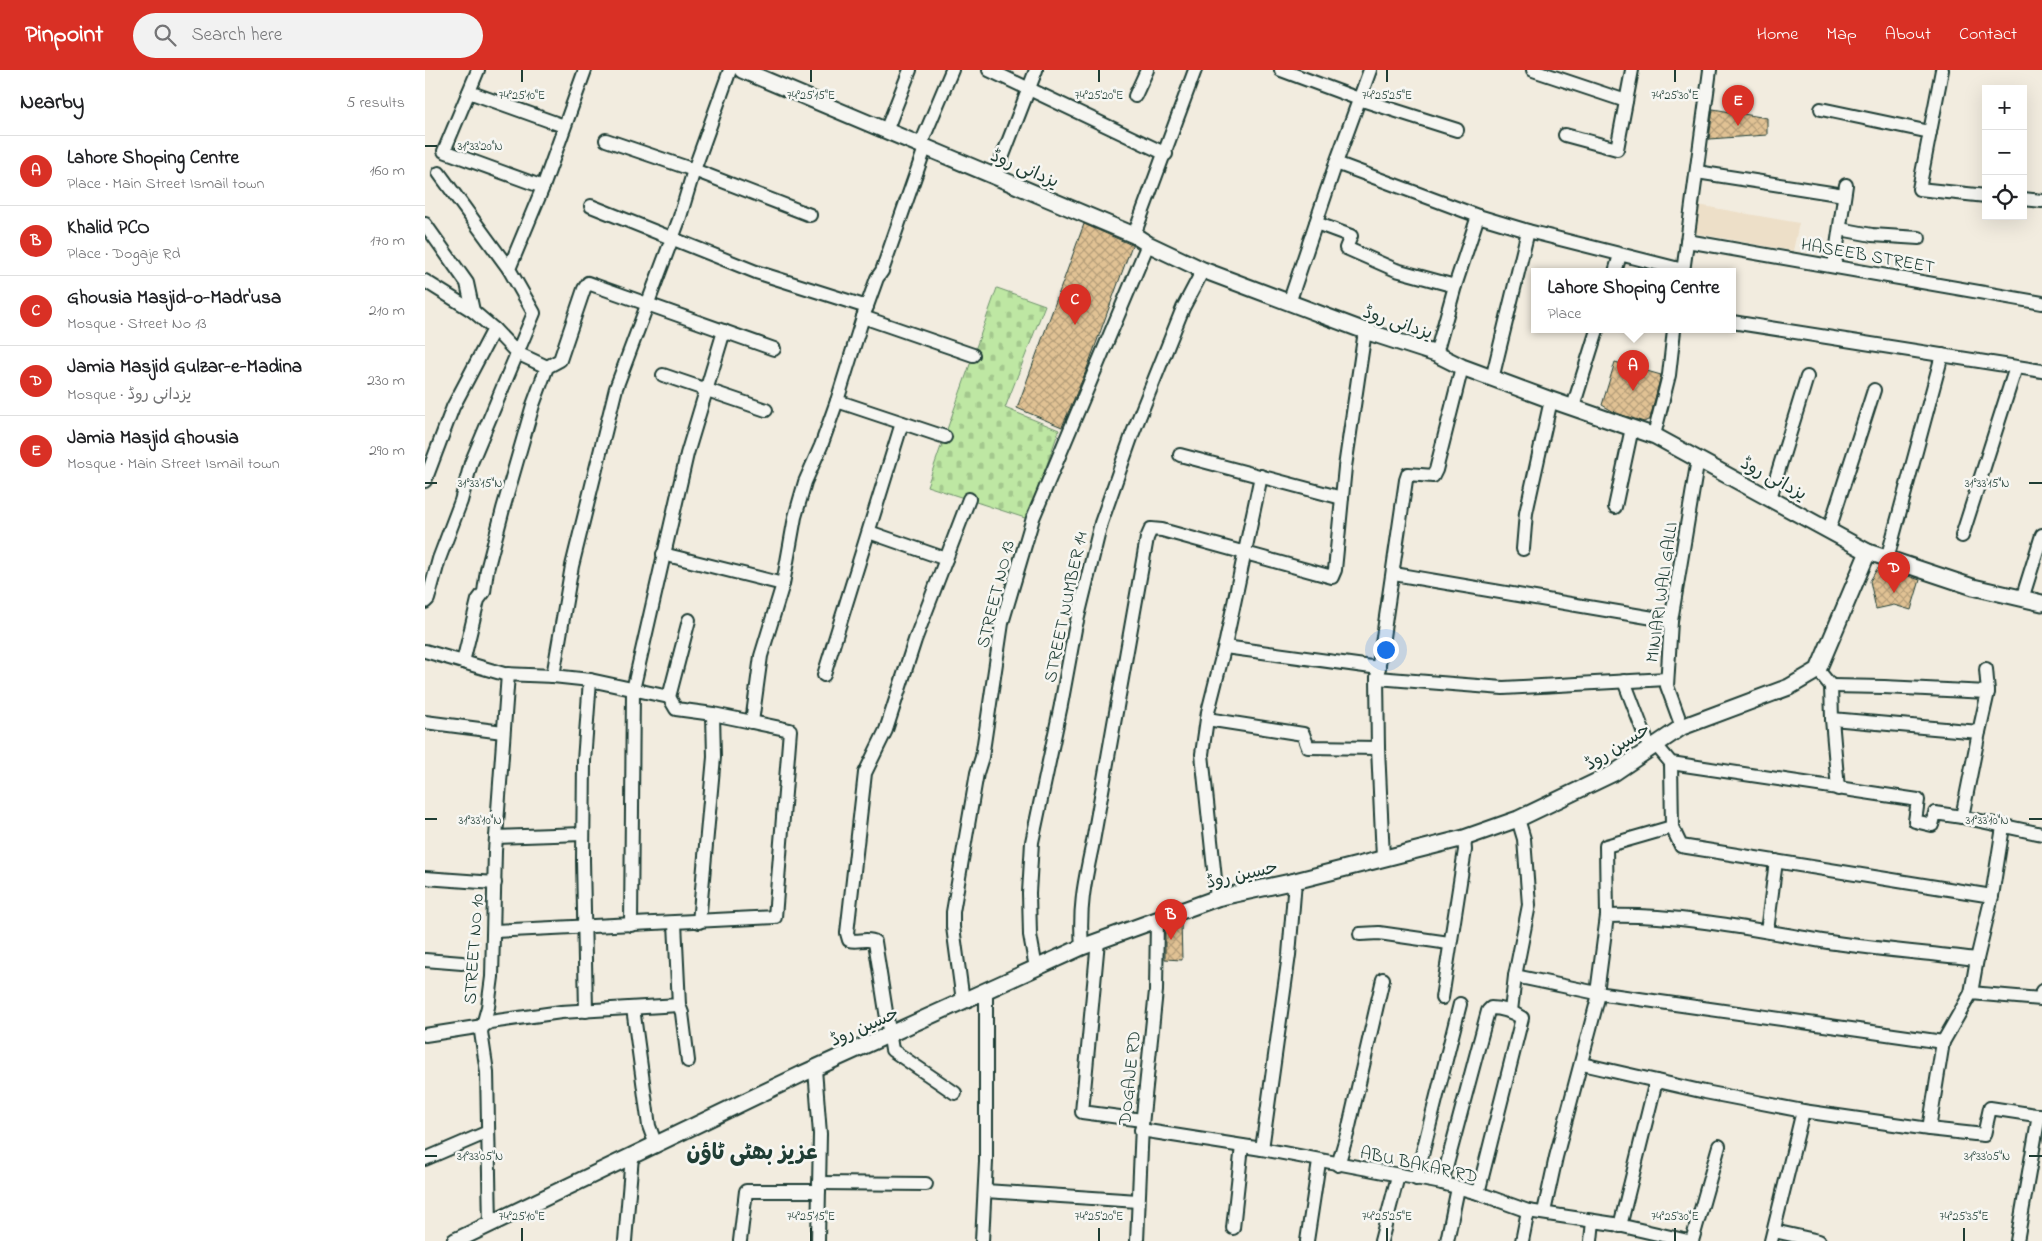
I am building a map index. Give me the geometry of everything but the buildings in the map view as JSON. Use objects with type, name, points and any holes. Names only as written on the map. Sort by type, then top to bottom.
[{"type":"street","points":[[478,70],[444,151],[543,187]]},
{"type":"street","points":[[509,269],[543,187],[585,70]]},
{"type":"street","points":[[553,676],[572,566],[616,388],[672,238],[730,70]]},
{"type":"street","name":"یزدانی روڈ","points":[[742,70],[763,74],[886,131],[1134,235],[1148,244],[1203,270],[1365,331],[1436,354],[1492,379],[1654,435],[1868,552],[1887,560],[1973,587],[2042,603]]},
{"type":"street","points":[[886,131],[910,70]]},
{"type":"street","points":[[752,722],[761,656],[783,584],[795,517],[805,482],[821,446],[865,312],[877,278],[882,270],[923,147],[952,70]]},
{"type":"street","points":[[989,70],[1165,154]]},
{"type":"street","points":[[995,176],[1036,70]]},
{"type":"street","points":[[1135,96],[1147,70]]},
{"type":"street","points":[[1134,235],[1195,70]]},
{"type":"street","points":[[1281,70],[1359,99],[1457,130]]},
{"type":"street","points":[[1289,302],[1370,70]]},
{"type":"street","points":[[1533,70],[1626,101]]},
{"type":"street","points":[[1565,135],[1617,149],[1632,70]]},
{"type":"street","points":[[1683,268],[1710,70]]},
{"type":"street","points":[[1942,70],[1919,189],[1982,196]]},
{"type":"street","points":[[469,92],[565,126]]},
{"type":"street","points":[[1821,109],[1930,132]]},
{"type":"street","points":[[606,140],[694,170],[810,215]]},
{"type":"street","points":[[1336,164],[1478,216],[1671,268]]},
{"type":"street","points":[[1697,172],[1845,190],[1834,266]]},
{"type":"street","points":[[425,602],[428,599],[439,559],[461,501],[471,463],[534,314],[509,269],[439,173]]},
{"type":"street","points":[[2027,199],[2042,201]]},
{"type":"street","points":[[591,206],[973,355]]},
{"type":"street","points":[[1436,354],[1455,286],[1478,216]]},
{"type":"street","points":[[1316,223],[1351,236],[1347,248],[1397,270],[1455,286]]},
{"type":"street","points":[[425,224],[467,283],[473,310]]},
{"type":"street","points":[[1840,229],[1872,235],[1919,238]]},
{"type":"street","points":[[1492,379],[1528,231]]},
{"type":"street","name":"HASEEB STREET","points":[[1687,241],[2042,303]]},
{"type":"street","name":"STREET NO 13","points":[[963,1001],[953,912],[977,773],[983,757],[1002,623],[1033,518],[1148,244]]},
{"type":"street","points":[[1616,268],[1620,255]]},
{"type":"street","name":"STREET NUMBER 14","points":[[1036,968],[1030,935],[1029,893],[1032,842],[1075,628],[1101,523],[1132,435],[1183,308],[1203,270]]},
{"type":"street","points":[[425,281],[473,310],[517,353],[547,367]]},
{"type":"street","points":[[463,662],[477,600],[484,592],[487,570],[533,405],[547,367],[560,360],[584,289],[588,283],[774,349]]},
{"type":"street","points":[[1736,323],[2042,371]]},
{"type":"street","points":[[425,481],[453,408],[494,329]]},
{"type":"street","points":[[631,925],[633,690],[687,454],[724,331]]},
{"type":"street","points":[[1083,947],[1080,922],[1082,890],[1092,847],[1147,538],[1151,529],[1162,530],[1332,577],[1335,570],[1342,498],[1365,331]]},
{"type":"street","points":[[1573,407],[1596,333]]},
{"type":"street","points":[[1654,435],[1669,375],[1674,333]]},
{"type":"street","points":[[1887,560],[1942,355]]},
{"type":"street","points":[[1962,536],[2016,366]]},
{"type":"street","points":[[1383,858],[1378,748],[1378,673],[1394,574],[1406,480],[1408,474],[1433,476],[1436,470],[1462,367]]},
{"type":"street","points":[[663,375],[766,410]]},
{"type":"street","points":[[1770,498],[1807,377]]},
{"type":"street","points":[[1829,530],[1874,390]]},
{"type":"street","points":[[1523,549],[1526,513],[1551,400]]},
{"type":"street","points":[[837,401],[945,437]]},
{"type":"street","points":[[824,675],[902,423]]},
{"type":"street","points":[[1615,507],[1632,428]]},
{"type":"street","points":[[1180,455],[1342,498]]},
{"type":"street","name":"MINIARI WALI GALLI","points":[[1682,727],[1667,686],[1667,679],[1671,622],[1698,459]]},
{"type":"street","points":[[1217,898],[1202,754],[1207,719],[1225,647],[1261,476]]},
{"type":"street","points":[[955,1093],[892,1050],[875,942],[868,940],[854,942],[849,940],[847,933],[865,773],[886,730],[915,640],[969,499]]},
{"type":"street","points":[[869,532],[946,559]]},
{"type":"street","points":[[2022,599],[2042,535]]},
{"type":"street","points":[[1838,789],[1831,686],[1818,670],[1868,552]]},
{"type":"street","points":[[663,554],[783,584]]},
{"type":"street","points":[[1394,574],[1671,622]]},
{"type":"street","points":[[494,931],[767,919],[775,917],[790,730],[713,714],[675,709],[669,697],[689,620]]},
{"type":"street","points":[[1225,647],[1378,673],[1503,688],[1667,679]]},
{"type":"street","points":[[425,651],[508,674],[590,680],[669,697]]},
{"type":"street","name":"حسین روڈ","points":[[455,1241],[470,1237],[490,1225],[815,1069],[1083,947],[1217,898],[1295,881],[1464,838],[1518,819],[1614,773],[1682,727],[1789,687],[1818,670]]},
{"type":"street","points":[[1962,817],[1987,692],[1987,670]]},
{"type":"street","name":"STREET NO 10","points":[[490,1225],[487,1072],[481,1032],[492,977],[496,837],[508,674]]},
{"type":"street","points":[[586,1011],[583,834],[584,761],[590,680]]},
{"type":"street","points":[[1624,681],[1653,747],[1671,763],[1918,800],[1915,821],[1932,825],[1935,813],[2042,834]]},
{"type":"street","points":[[1831,686],[1987,692]]},
{"type":"street","points":[[699,922],[714,758],[713,714]]},
{"type":"street","points":[[1207,719],[1303,734],[1308,747],[1378,748]]},
{"type":"street","points":[[1832,719],[1979,732]]},
{"type":"street","points":[[425,722],[503,732]]},
{"type":"street","points":[[1671,763],[1672,826],[1681,846],[1992,896]]},
{"type":"street","points":[[1511,1011],[1515,976],[1529,905],[1524,839],[1518,819]]},
{"type":"street","points":[[1544,1212],[1598,998],[1597,993],[1607,916],[1606,846],[1672,826]]},
{"type":"street","points":[[1929,1129],[1943,1042],[1971,993],[1992,896],[2003,827]]},
{"type":"street","points":[[496,837],[583,834]]},
{"type":"street","points":[[1442,998],[1449,943],[1465,850],[1464,838]]},
{"type":"street","points":[[1767,931],[1777,861]]},
{"type":"street","points":[[425,878],[495,883]]},
{"type":"street","points":[[1262,1149],[1289,955],[1295,881]]},
{"type":"street","points":[[1607,916],[1641,915],[1767,931],[1823,941],[1977,959]]},
{"type":"street","name":"DOGAJE RD","points":[[1137,1241],[1142,1125],[1155,991],[1157,919]]},
{"type":"street","points":[[675,923],[679,1005],[688,1061]]},
{"type":"street","points":[[1359,934],[1379,933],[1449,943]]},
{"type":"street","name":"ABU BAKAR RD","points":[[1098,941],[1083,1112],[1319,1162],[1442,1184],[1478,1193],[1528,1211],[1544,1212],[1620,1226],[1653,1237],[1687,1241]]},
{"type":"street","points":[[425,960],[461,963]]},
{"type":"street","points":[[1515,976],[1597,993],[1943,1042]]},
{"type":"street","points":[[1338,1165],[1348,1131],[1383,979]]},
{"type":"street","points":[[982,1241],[985,1191],[986,991]]},
{"type":"street","points":[[1971,993],[2041,999],[2042,991]]},
{"type":"street","points":[[1416,1179],[1460,1004]]},
{"type":"street","points":[[425,1035],[483,1026],[490,1022],[586,1011],[679,1005]]},
{"type":"street","points":[[633,1008],[649,1126],[656,1145]]},
{"type":"street","points":[[1442,1184],[1488,1011],[1491,1008],[1511,1011],[1522,1018],[1478,1193]]},
{"type":"street","points":[[1582,1064],[1656,1082],[1803,1111],[1929,1129],[1984,1135],[1990,1108],[2041,1116],[2017,1241]]},
{"type":"street","points":[[815,1069],[820,1134],[818,1241]]},
{"type":"street","points":[[1620,1226],[1656,1082]]},
{"type":"street","points":[[1803,1111],[1773,1236],[1819,1241]]},
{"type":"street","points":[[425,1159],[488,1132]]},
{"type":"street","points":[[1233,1228],[1242,1146]]},
{"type":"street","points":[[1692,1241],[1719,1146]]},
{"type":"street","points":[[625,1241],[632,1156]]},
{"type":"street","points":[[1307,1241],[1319,1162]]},
{"type":"street","points":[[1381,1241],[1398,1176]]},
{"type":"street","points":[[740,1241],[746,1191],[926,1184]]},
{"type":"street","points":[[1447,1241],[1458,1188]]},
{"type":"street","points":[[985,1191],[1138,1201]]},
{"type":"street","points":[[1522,1241],[1528,1211]]},
{"type":"street","points":[[1591,1241],[1593,1221]]},
{"type":"shaded area","points":[[1692,204],[1799,223],[1793,251],[1688,232]]},
{"type":"green space","points":[[997,288],[1045,305],[1005,408],[1059,430],[1028,519],[927,486]]},
{"type":"place","name":"Jamia Masjid Ghousia","points":[[1738,126]]},
{"type":"place","name":"Ghousia Masjid-o-Madr'usa","points":[[1075,325]]},
{"type":"place","name":"Lahore Shoping Centre","points":[[1633,391]]},
{"type":"place","name":"Jamia Masjid Gulzar-e-Madina","points":[[1894,593]]},
{"type":"place","name":"Khalid PCO","points":[[1171,940]]},
{"type":"district","name":"عزیز بھٹی ٹاؤن","points":[[752,1151]]}]
